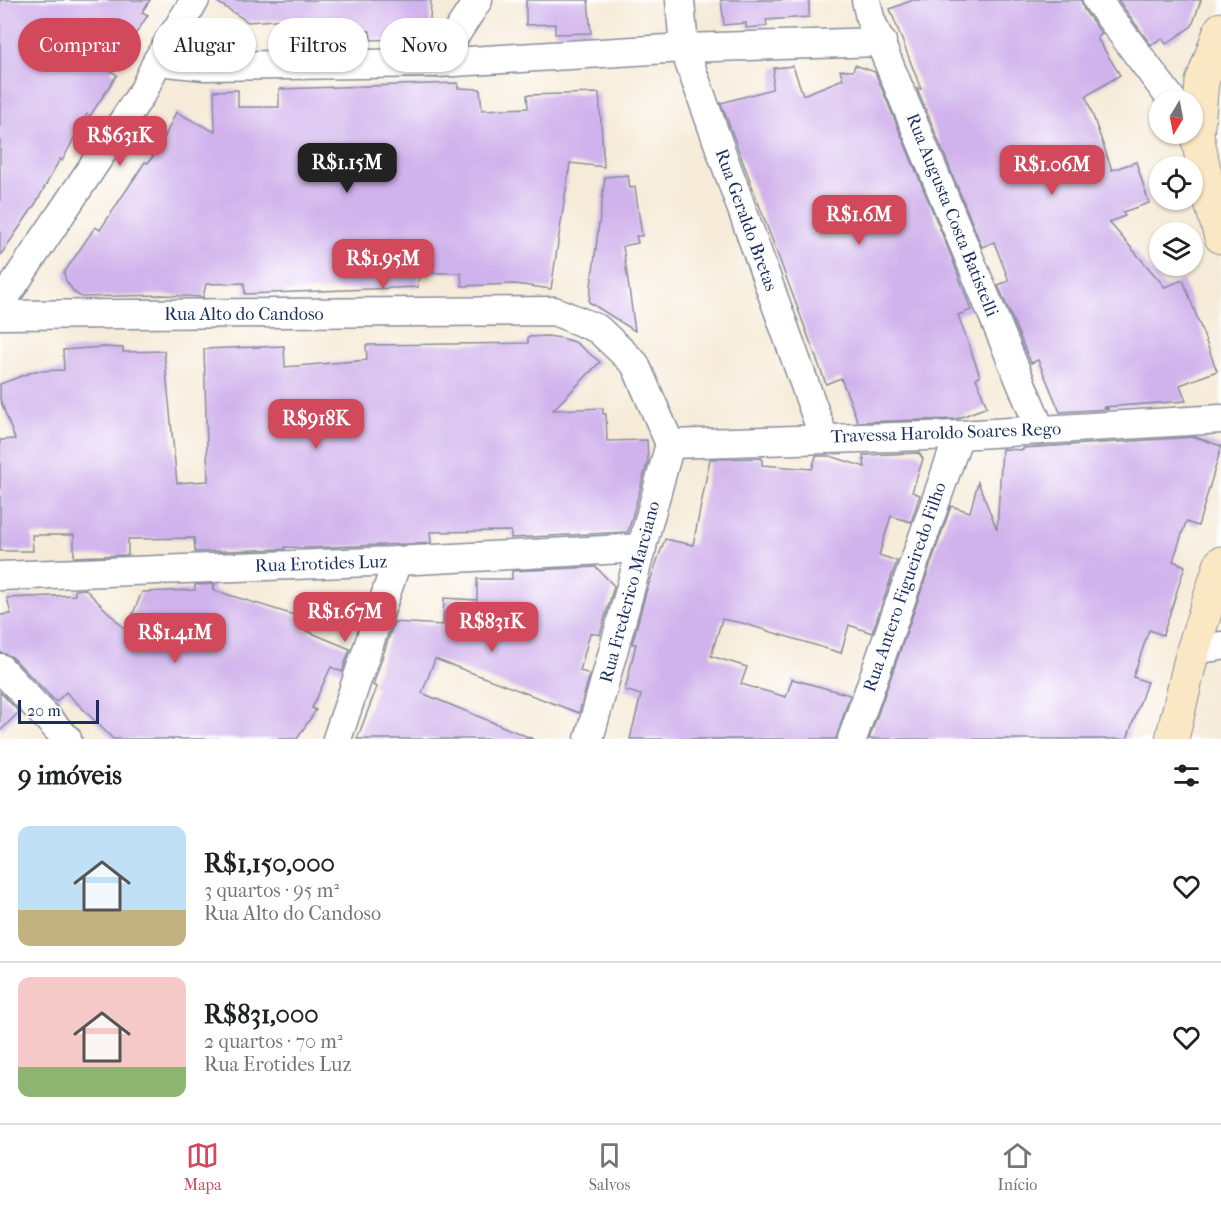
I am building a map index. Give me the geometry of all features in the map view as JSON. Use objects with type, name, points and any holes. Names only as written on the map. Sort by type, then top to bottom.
[{"type":"main road","points":[[1201,90],[1221,29]]},
{"type":"main road","points":[[1198,144],[1210,203],[1221,237]]},
{"type":"main road","points":[[1172,739],[1207,648],[1221,563]]},
{"type":"street","points":[[184,18],[195,0]]},
{"type":"street","points":[[466,18],[478,0]]},
{"type":"street","name":"Rua Geraldo Bretas","points":[[680,0],[684,48],[824,438]]},
{"type":"street","name":"Rua Augusta Costa Batistelli","points":[[866,0],[870,18],[882,42],[1040,429]]},
{"type":"street","points":[[1097,0],[1164,90]]},
{"type":"street","points":[[468,61],[684,48],[882,42]]},
{"type":"street","points":[[256,65],[380,64]]},
{"type":"street","points":[[0,305],[144,90],[153,71]]},
{"type":"street","name":"Rua Alto do Candoso","points":[[0,315],[554,311],[598,329],[635,364],[670,444]]},
{"type":"street","name":"Travessa Haroldo Soares Rego","points":[[670,444],[959,435],[1221,419]]},
{"type":"street","name":"Rua Antero Figueiredo Filho","points":[[852,739],[959,435]]},
{"type":"street","name":"Rua Frederico Marciano","points":[[589,739],[670,444]]},
{"type":"street","name":"Rua Erotides Luz","points":[[0,576],[397,561],[642,548]]},
{"type":"street","points":[[337,739],[397,561]]},
{"type":"street","points":[[0,668],[67,739]]},
{"type":"building","points":[[0,0],[150,0],[142,12],[148,15],[141,26],[141,18],[18,18],[18,72],[112,72],[117,75],[90,116],[87,114],[62,161],[60,159],[36,203],[0,256]]},
{"type":"building","points":[[214,0],[431,0],[430,18],[380,18],[380,40],[371,40],[368,18],[268,18],[268,20],[256,21],[256,18],[242,18]]},
{"type":"building","points":[[526,0],[588,0],[591,33],[555,34],[555,24],[526,25]]},
{"type":"building","points":[[721,0],[809,0],[809,17],[766,20],[767,26],[746,28],[746,23],[724,25]]},
{"type":"building","points":[[913,0],[1081,0],[1084,10],[1102,34],[1097,38],[1120,75],[1086,96],[1112,170],[1136,162],[1149,203],[1123,212],[1125,216],[1109,222],[1149,268],[1149,276],[1156,276],[1165,287],[1183,280],[1217,371],[1180,385],[1186,401],[1060,412],[1038,360],[1031,363],[998,285],[1009,281],[994,242],[982,247],[917,88],[921,89],[890,9]]},
{"type":"building","points":[[1118,0],[1201,0],[1192,26],[1166,44],[1162,38],[1151,45]]},
{"type":"building","points":[[855,65],[875,72],[952,258],[971,310],[958,315],[980,376],[976,378],[987,407],[956,419],[858,422],[841,378],[826,384],[721,103],[772,89],[774,68],[793,66],[803,95],[843,79],[840,70],[853,71]]},
{"type":"building","points":[[458,83],[458,88],[480,89],[482,110],[528,108],[527,95],[599,93],[604,167],[570,163],[551,289],[515,284],[462,286],[461,273],[419,273],[418,287],[245,294],[244,283],[206,284],[203,297],[161,295],[81,297],[66,281],[64,273],[95,227],[100,230],[145,162],[148,163],[161,145],[176,112],[215,132],[214,91],[238,90],[238,107],[279,107],[279,89]]},
{"type":"building","points":[[628,175],[630,188],[635,187],[642,236],[636,236],[638,243],[623,246],[635,331],[589,302],[605,177]]},
{"type":"building","points":[[547,336],[575,342],[600,362],[553,410],[603,408],[603,414],[606,414],[607,441],[647,440],[648,461],[628,532],[511,538],[511,531],[430,532],[431,543],[195,552],[194,538],[128,539],[128,555],[74,557],[74,535],[32,535],[33,551],[0,551],[0,440],[15,439],[0,399],[0,384],[35,371],[64,370],[63,350],[103,347],[123,348],[123,352],[164,351],[177,483],[208,481],[204,349],[284,346],[285,367],[367,360],[366,345],[528,343],[528,337]]},
{"type":"building","points":[[1195,437],[1221,446],[1221,448],[1198,526],[1186,522],[1173,561],[1185,566],[1163,635],[1149,630],[1133,677],[1147,682],[1127,739],[869,739],[951,506],[970,512],[978,482],[997,530],[1002,449],[1023,450],[1023,448]]},
{"type":"building","points":[[919,453],[923,459],[912,492],[920,495],[911,522],[891,516],[879,555],[897,561],[872,633],[849,625],[841,653],[722,619],[711,656],[747,667],[741,684],[786,697],[792,679],[850,695],[836,739],[630,739],[641,695],[625,690],[636,644],[632,644],[646,592],[665,539],[693,545],[710,459],[762,458],[762,465],[812,469],[816,456],[830,456],[865,467],[863,455]]},
{"type":"building","points":[[596,567],[614,586],[600,635],[590,633],[580,671],[590,674],[579,713],[435,659],[422,693],[533,739],[357,739],[377,687],[373,685],[394,622],[443,625],[444,598],[477,600],[477,579],[512,579],[512,571]]},
{"type":"building","points":[[215,584],[213,590],[307,619],[302,629],[350,649],[342,672],[331,667],[312,708],[316,710],[297,739],[113,739],[66,692],[56,702],[12,657],[0,652],[0,615],[11,614],[7,598],[75,595],[75,590],[85,589],[126,630],[142,592],[195,590],[195,585]]},
{"type":"building","points":[[0,692],[19,712],[0,731]]}]
